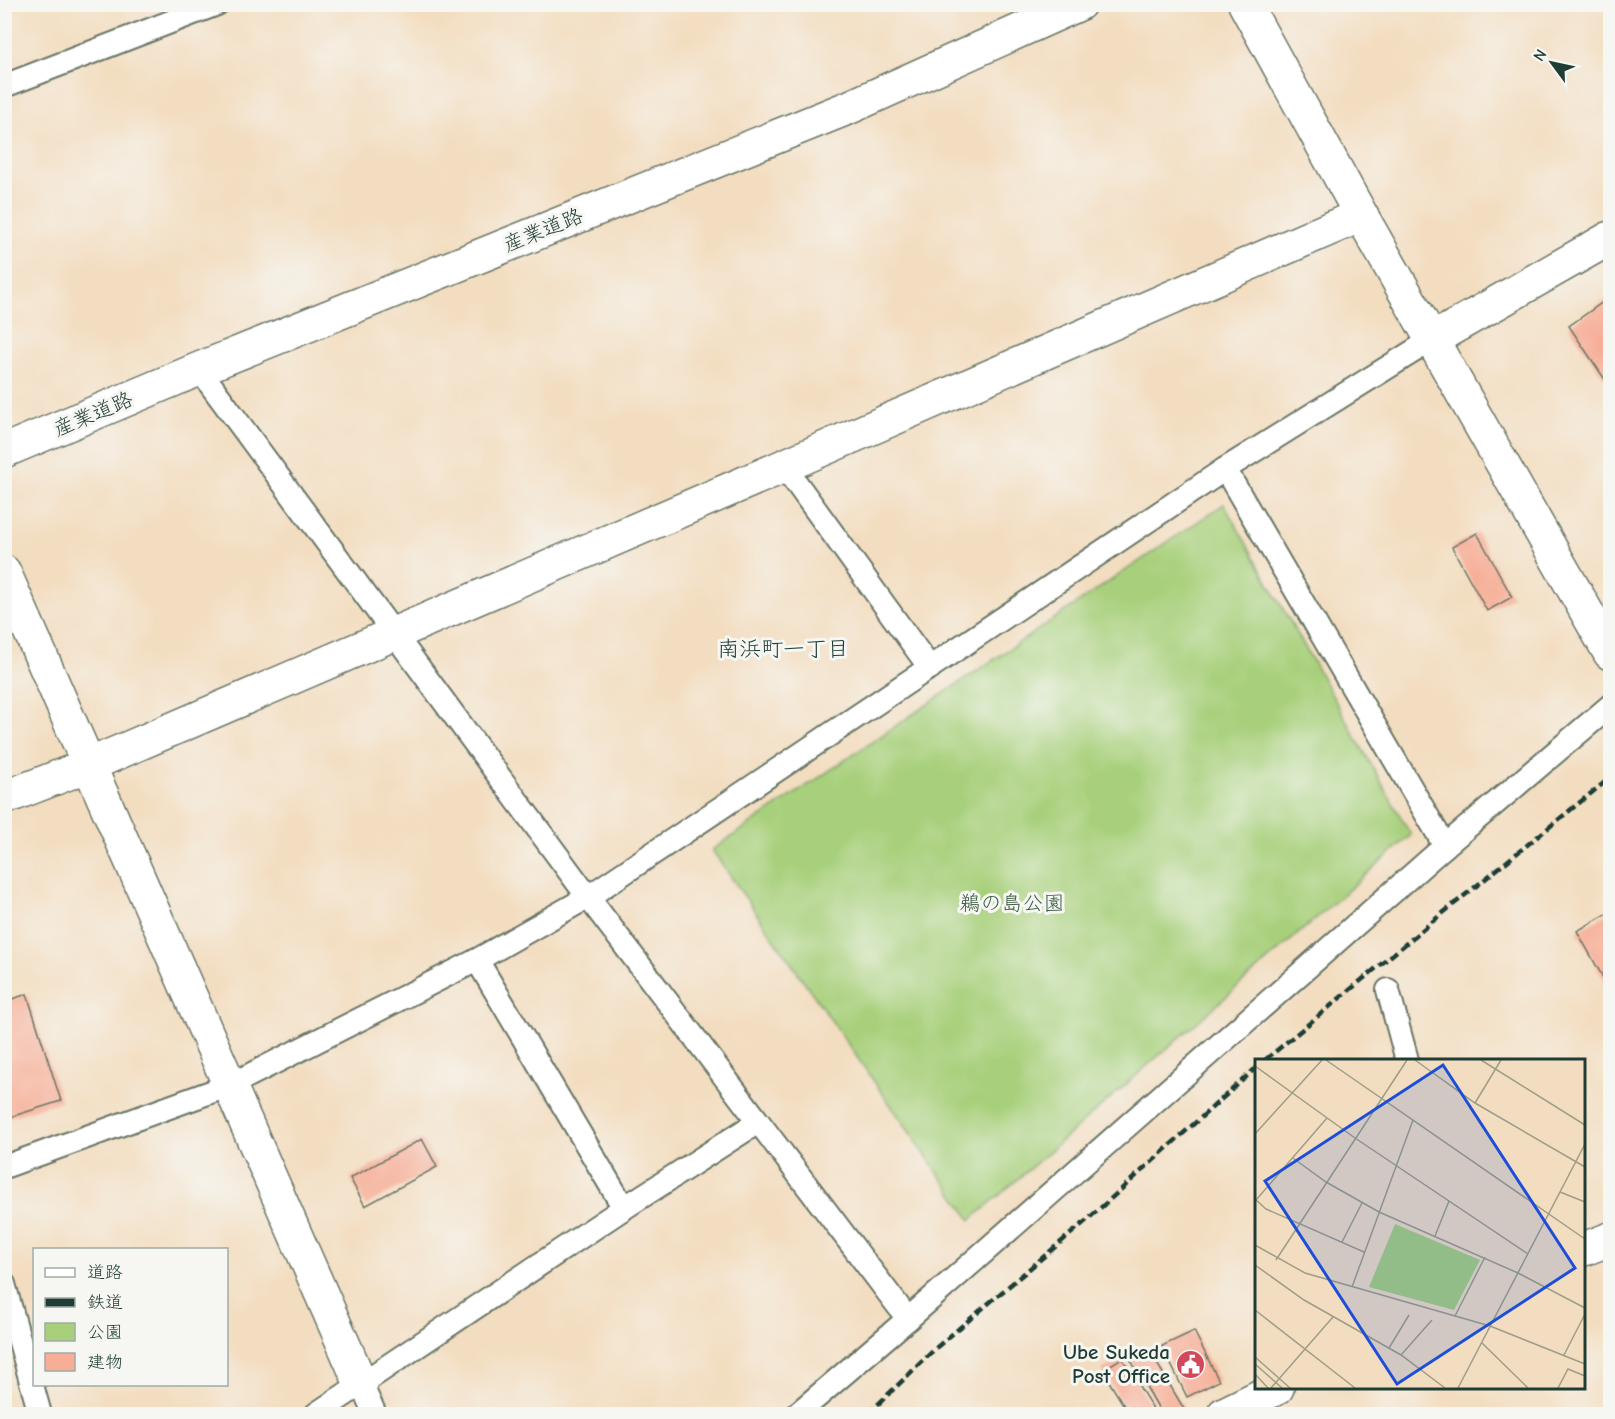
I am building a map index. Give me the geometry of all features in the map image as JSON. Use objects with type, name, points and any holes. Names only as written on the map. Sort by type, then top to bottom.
[{"type":"street","points":[[4,87],[217,4]]},
{"type":"street","name":"産業道路","points":[[4,451],[199,369],[850,107],[1079,4]]},
{"type":"street","points":[[1245,4],[1361,215],[1611,653]]},
{"type":"street","points":[[4,798],[89,765],[1361,215]]},
{"type":"street","points":[[4,1167],[230,1085],[477,960],[588,897],[1225,470],[1433,339],[1611,238]]},
{"type":"street","points":[[199,369],[588,897],[908,1319]]},
{"type":"street","points":[[784,466],[930,668]]},
{"type":"street","points":[[1225,470],[1445,846]]},
{"type":"street","points":[[4,572],[375,1414]]},
{"type":"street","points":[[797,1414],[1445,846],[1611,706]]},
{"type":"street","points":[[477,960],[624,1209]]},
{"type":"street","points":[[1388,990],[1407,1059]]},
{"type":"street","points":[[316,1414],[758,1122]]},
{"type":"street","points":[[1585,1249],[1611,1239]]},
{"type":"street","points":[[4,1284],[40,1414]]},
{"type":"street","points":[[1224,1414],[1275,1389]]},
{"type":"green space","name":"鵜の島公園","points":[[1224,504],[1411,835],[971,1220],[712,850]]},
{"type":"building","points":[[1610,297],[1610,387],[1569,326]]},
{"type":"building","points":[[1477,533],[1512,597],[1487,611],[1452,547]]},
{"type":"building","points":[[1610,912],[1610,990],[1577,931]]},
{"type":"building","points":[[27,994],[61,1101],[4,1119],[4,1002]]},
{"type":"building","points":[[422,1139],[437,1167],[365,1206],[350,1178]]},
{"type":"building","points":[[1194,1331],[1219,1381],[1187,1397],[1162,1346]]},
{"type":"building","points":[[1148,1348],[1187,1414],[1162,1414],[1130,1359]]},
{"type":"building","points":[[1122,1358],[1156,1414],[1129,1414],[1102,1370]]},
{"type":"railway","points":[[1266,1059],[1610,778]]},
{"type":"railway","points":[[868,1414],[937,1347],[1087,1220],[1255,1069]]},
{"type":"place","name":"Ube Sukeda Post Office","points":[[1191,1364]]},
{"type":"district","name":"南浜町一丁目","points":[[783,648]]}]
